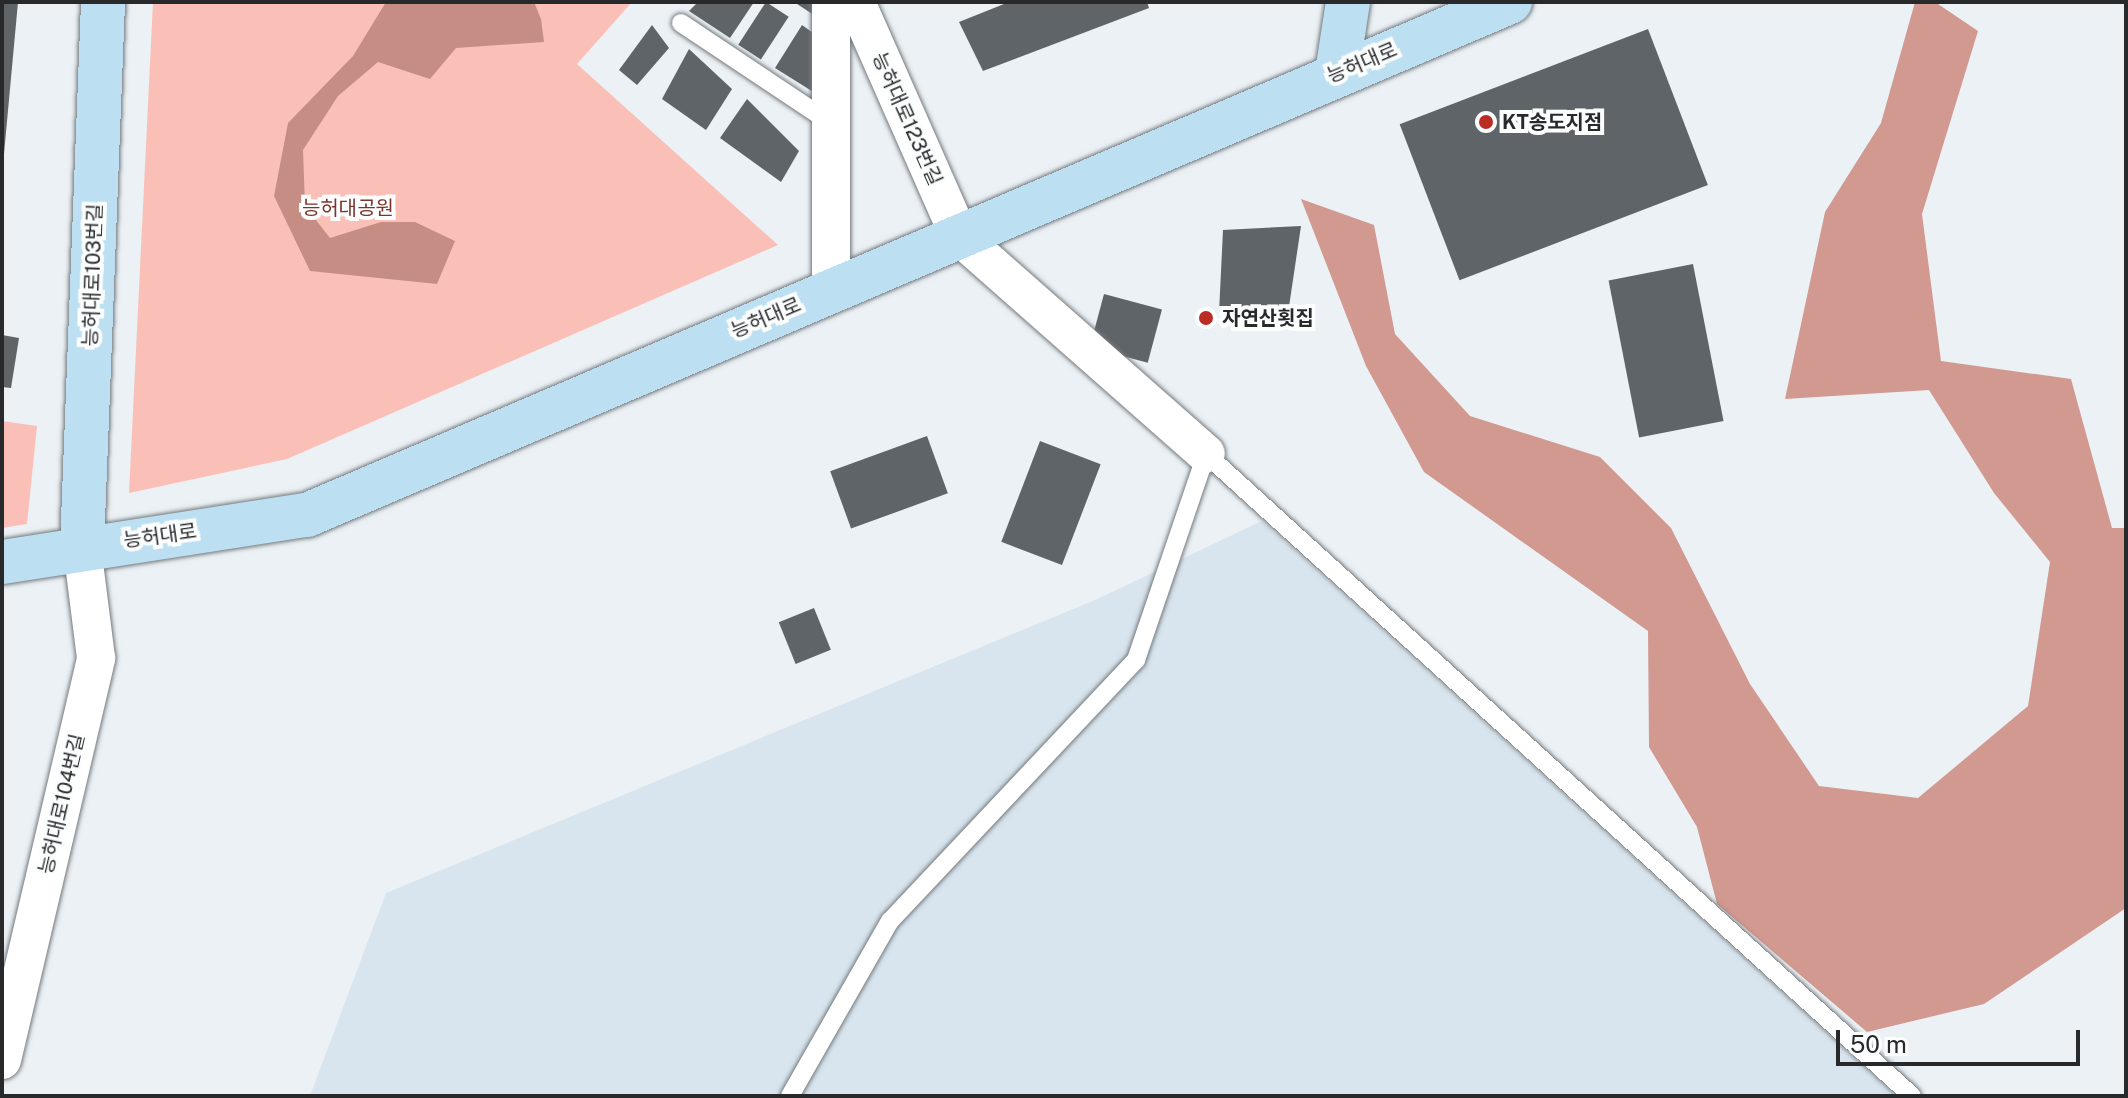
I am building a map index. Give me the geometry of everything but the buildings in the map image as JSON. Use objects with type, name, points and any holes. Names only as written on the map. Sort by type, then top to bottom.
[{"type":"street","name":"능허대로103번길","points":[[82,547],[103,2]]},
{"type":"street","points":[[1337,73],[1348,2]]},
{"type":"street","name":"능허대로","points":[[2,562],[82,547],[307,515],[1337,73],[1510,2]]},
{"type":"street","points":[[831,291],[831,123],[857,5]]},
{"type":"street","name":"능허대로123번길","points":[[857,5],[959,236]]},
{"type":"street","points":[[959,236],[1206,454]]},
{"type":"street","name":"능허대로104번길","points":[[2,1060],[96,658],[82,547]]},
{"type":"lane","points":[[681,23],[831,123]]},
{"type":"lane","points":[[790,1096],[890,921],[1136,660],[1206,454],[1912,1096]]},
{"type":"shaded area","points":[[386,2],[534,2],[541,19],[544,42],[456,48],[430,79],[378,62],[338,96],[303,150],[305,206],[330,238],[381,222],[415,222],[455,241],[437,284],[310,271],[274,196],[288,123],[353,56]]},
{"type":"shaded area","points":[[1915,2],[1935,2],[1978,31],[1922,214],[1941,361],[2071,379],[2112,528],[2126,528],[2126,908],[1984,1004],[1867,1032],[1717,904],[1697,827],[1649,747],[1648,631],[1424,472],[1366,366],[1301,199],[1374,225],[1395,334],[1470,416],[1600,457],[1671,528],[1750,684],[1819,786],[1918,798],[2028,706],[2050,562],[1994,493],[1929,390],[1785,399],[1825,212],[1881,123]]},
{"type":"shaded area","points":[[1262,521],[1896,1096],[310,1096],[386,893],[1095,600]]},
{"type":"green space","name":"능허대공원","points":[[153,2],[632,2],[577,64],[778,245],[287,459],[129,493]]},
{"type":"green space","points":[[2,421],[37,426],[27,524],[2,528]]},
{"type":"place","name":"KT송도지점","points":[[1486,122]]},
{"type":"place","name":"자연산횟집","points":[[1206,318]]}]
